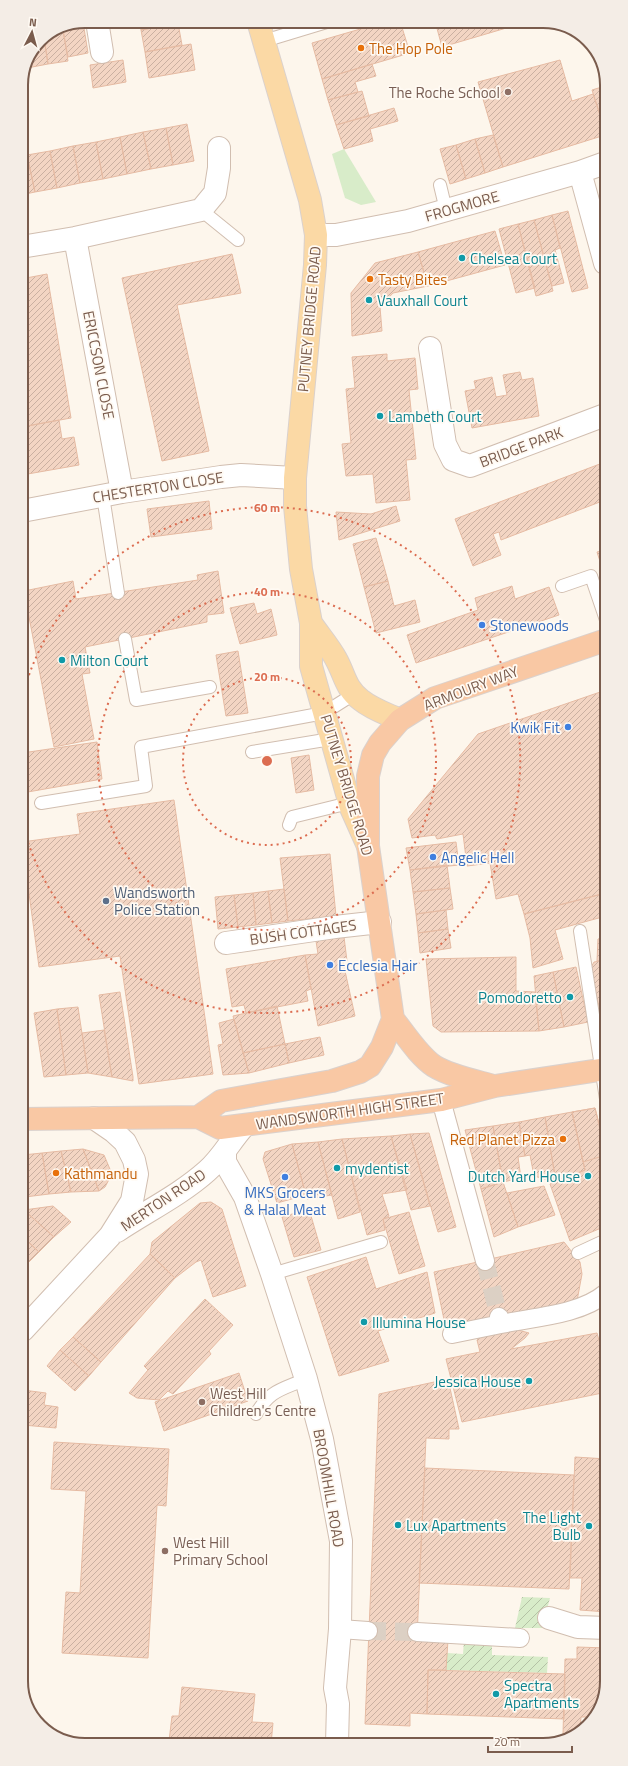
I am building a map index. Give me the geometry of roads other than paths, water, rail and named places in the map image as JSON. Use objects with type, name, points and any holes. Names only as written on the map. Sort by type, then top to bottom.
[{"type":"highway","name":"ARMOURY WAY","points":[[368,846],[368,776],[373,755],[380,743],[400,720],[436,698],[600,642]]},
{"type":"highway","name":"PUTNEY BRIDGE ROAD","points":[[368,846],[394,1019]]},
{"type":"highway","points":[[394,1019],[420,1054],[435,1066],[467,1079],[495,1086]]},
{"type":"highway","points":[[198,1117],[221,1101],[332,1081],[360,1072],[370,1066],[382,1047],[394,1019]]},
{"type":"highway","name":"WANDSWORTH HIGH STREET","points":[[28,1120],[198,1117],[220,1128],[244,1126],[441,1100],[495,1086],[600,1069]]},
{"type":"main road","name":"PUTNEY BRIDGE ROAD","points":[[261,31],[310,200],[316,235],[315,265],[295,478],[295,506],[301,569],[311,624],[311,666],[349,803],[368,846]]},
{"type":"main road","name":"PUTNEY BRIDGE ROAD","points":[[311,624],[336,659],[344,681],[354,694],[378,710],[400,720]]},
{"type":"street","points":[[98,28],[102,52]]},
{"type":"street","points":[[28,246],[75,238],[201,210],[215,193],[219,168],[218,148]]},
{"type":"street","name":"FROGMORE","points":[[316,235],[352,233],[446,210],[580,172],[600,165]]},
{"type":"street","points":[[580,172],[600,245]]},
{"type":"street","name":"ERICCSON CLOSE","points":[[75,238],[112,494]]},
{"type":"street","name":"BRIDGE PARK","points":[[430,348],[445,444],[454,460],[470,466],[600,417]]},
{"type":"street","name":"CHESTERTON CLOSE","points":[[28,509],[241,474],[295,478]]},
{"type":"street","name":"BUSH COTTAGES","points":[[226,943],[380,922]]},
{"type":"street","points":[[441,1100],[485,1260]]},
{"type":"street","name":"MERTON ROAD","points":[[28,1325],[110,1236],[132,1201],[137,1174],[134,1160],[125,1142],[113,1131],[94,1118]]},
{"type":"street","name":"MERTON ROAD","points":[[110,1236],[187,1187],[208,1170],[225,1152],[233,1137],[244,1126]]},
{"type":"street","name":"BROOMHILL ROAD","points":[[225,1152],[226,1162],[244,1197],[272,1274],[306,1379],[322,1439],[341,1541],[340,1630],[335,1688],[338,1718],[337,1738]]},
{"type":"street","points":[[452,1334],[500,1320],[579,1309],[600,1298]]},
{"type":"street","points":[[549,1618],[578,1627],[600,1628]]},
{"type":"street","points":[[340,1630],[368,1631]]},
{"type":"street","points":[[417,1632],[520,1638]]},
{"type":"lane","points":[[261,31],[282,28]]},
{"type":"lane","points":[[440,185],[446,210]]},
{"type":"lane","points":[[201,210],[238,240]]},
{"type":"lane","points":[[112,494],[118,593]]},
{"type":"lane","points":[[562,586],[591,576],[600,602]]},
{"type":"lane","points":[[125,639],[136,700],[210,688]]},
{"type":"lane","points":[[41,803],[146,786],[141,747],[324,713],[354,694]]},
{"type":"lane","points":[[252,752],[331,739]]},
{"type":"lane","points":[[288,826],[292,817],[349,803]]},
{"type":"lane","points":[[580,931],[600,1051]]},
{"type":"lane","points":[[272,1274],[381,1242]]},
{"type":"lane","points":[[578,1253],[600,1243]]},
{"type":"lane","points":[[256,1414],[265,1399],[273,1393],[306,1379]]},
{"type":"tunnel","points":[[485,1261],[499,1317]]},
{"type":"tunnel","points":[[368,1631],[417,1632]]},
{"type":"place","name":"The Hop Pole","points":[[361,48]]},
{"type":"place","name":"The Roche School","points":[[508,92]]},
{"type":"place","name":"Chelsea Court","points":[[462,258]]},
{"type":"place","name":"Tasty Bites","points":[[370,279]]},
{"type":"place","name":"Vauxhall Court","points":[[369,300]]},
{"type":"place","name":"Lambeth Court","points":[[380,416]]},
{"type":"place","name":"Stonewoods","points":[[482,625]]},
{"type":"place","name":"Milton Court","points":[[62,660]]},
{"type":"place","name":"Kwik Fit","points":[[568,727]]},
{"type":"place","name":"Angelic Hell","points":[[433,857]]},
{"type":"place","name":"Wandsworth Police Station","points":[[106,901]]},
{"type":"place","name":"Ecclesia Hair","points":[[330,965]]},
{"type":"place","name":"Pomodoretto","points":[[570,997]]},
{"type":"place","name":"Red Planet Pizza","points":[[563,1139]]},
{"type":"place","name":"mydentist","points":[[337,1168]]},
{"type":"place","name":"Kathmandu","points":[[56,1173]]},
{"type":"place","name":"Dutch Yard House","points":[[588,1176]]},
{"type":"place","name":"MKS Grocers & Halal Meat","points":[[285,1177]]},
{"type":"place","name":"Illumina House","points":[[364,1322]]},
{"type":"place","name":"Jessica House","points":[[529,1381]]},
{"type":"place","name":"West Hill Children's Centre","points":[[202,1402]]},
{"type":"place","name":"Lux Apartments","points":[[398,1525]]},
{"type":"place","name":"The Light Bulb","points":[[589,1526]]},
{"type":"place","name":"West Hill Primary School","points":[[165,1551]]},
{"type":"place","name":"Spectra Apartments","points":[[496,1694]]}]
